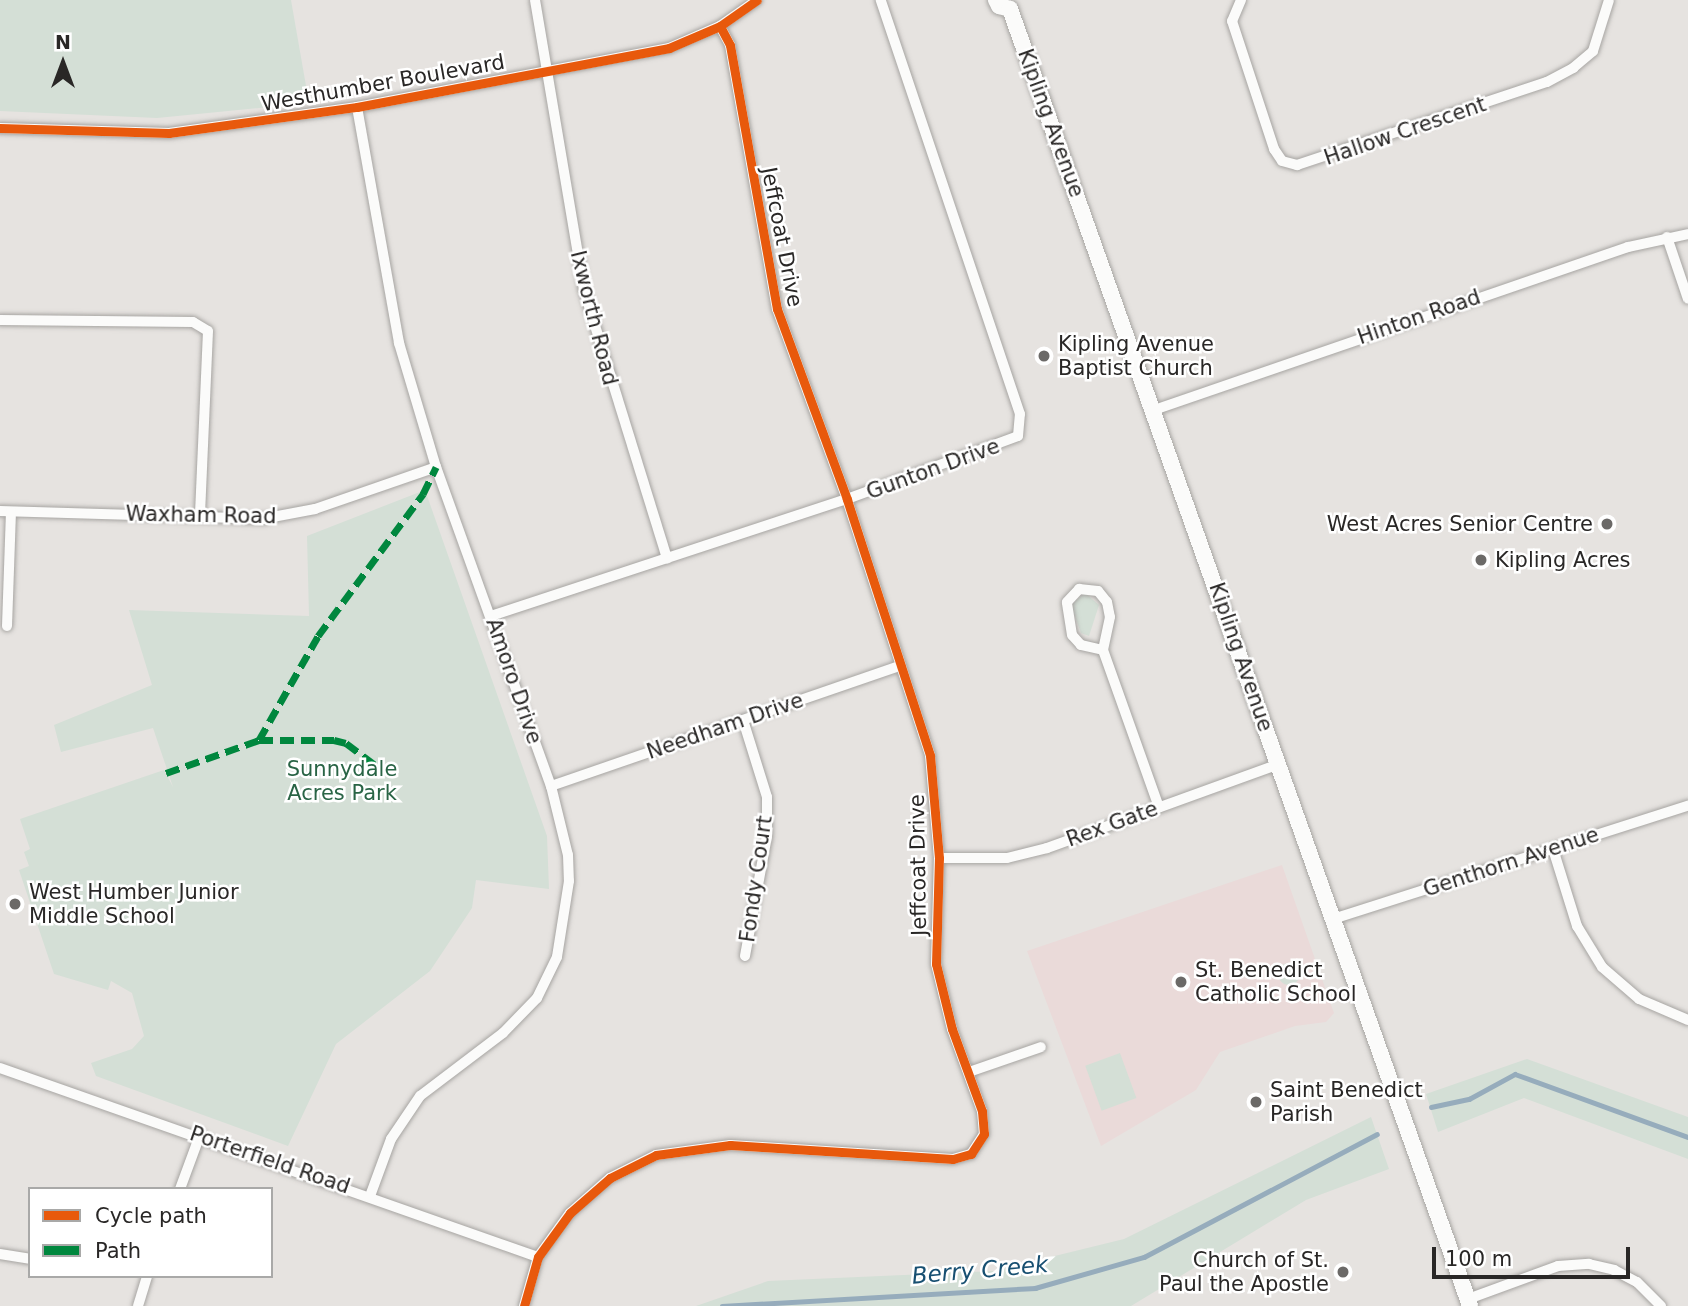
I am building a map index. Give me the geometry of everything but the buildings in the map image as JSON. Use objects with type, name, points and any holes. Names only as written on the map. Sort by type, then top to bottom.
[{"type":"main road","name":"Kipling Avenue","points":[[1008,3],[1469,1303]]},
{"type":"street","name":"Ixworth Road","points":[[535,0],[545,72],[584,290],[667,558]]},
{"type":"street","name":"Westhumber Boulevard","points":[[0,128],[169,133],[357,107],[669,48],[720,26],[757,0]]},
{"type":"street","name":"Gunton Drive","points":[[491,616],[847,499],[1005,444],[1018,436],[1020,414],[881,0]]},
{"type":"street","name":"Hallow Crescent","points":[[1241,0],[1232,21],[1274,149],[1282,161],[1297,165],[1325,160],[1565,73],[1592,51],[1609,0]]},
{"type":"street","name":"Jeffcoat Drive","points":[[524,1306],[538,1257],[570,1213],[596,1188],[639,1162],[675,1150],[730,1145],[965,1157],[980,1145],[985,1127],[969,1072],[952,1029],[936,964],[939,858],[930,755],[847,499],[776,309],[730,45],[720,26]]},
{"type":"street","name":"Amoro Drive","points":[[357,107],[399,343],[436,467],[551,786],[568,855],[569,881],[557,957],[550,976],[523,1015],[420,1096],[404,1115],[370,1196]]},
{"type":"street","name":"Hinton Road","points":[[1154,410],[1414,317],[1667,237],[1688,234]]},
{"type":"street","points":[[1667,237],[1688,299]]},
{"type":"street","points":[[0,320],[193,322],[208,331],[200,517]]},
{"type":"street","name":"Waxham Road","points":[[5,512],[200,517],[289,516],[436,467]]},
{"type":"street","points":[[5,512],[7,626]]},
{"type":"street","points":[[1103,650],[1081,645],[1072,635],[1067,601],[1080,589],[1098,591],[1107,601],[1110,617],[1103,650],[1159,807]]},
{"type":"street","name":"Needham Drive","points":[[551,786],[899,666]]},
{"type":"street","name":"Fondy Court","points":[[743,720],[767,797],[767,836],[745,956]]},
{"type":"street","name":"Rex Gate","points":[[939,858],[1007,858],[1047,848],[1279,764]]},
{"type":"street","name":"Genthorn Avenue","points":[[1333,919],[1688,806]]},
{"type":"street","points":[[1553,849],[1577,926],[1602,967],[1639,999],[1688,1020]]},
{"type":"street","points":[[969,1072],[1041,1047]]},
{"type":"street","name":"Porterfield Road","points":[[0,1068],[200,1135],[538,1257]]},
{"type":"street","points":[[181,1187],[200,1135]]},
{"type":"street","points":[[0,1254],[28,1259]]},
{"type":"street","points":[[1469,1303],[1558,1266],[1589,1264],[1637,1282],[1661,1306]]},
{"type":"street","points":[[138,1306],[143,1278]]},
{"type":"shaded area","name":"St. Benedict Catholic School","points":[[1282,865],[1334,1013],[1326,1022],[1295,1026],[1220,1052],[1196,1090],[1101,1146],[1027,951]]},
{"type":"green space","points":[[0,0],[291,0],[309,103],[157,118],[0,111]]},
{"type":"green space","name":"Sunnydale Acres Park","points":[[425,490],[547,836],[549,889],[476,880],[472,908],[430,971],[336,1044],[288,1146],[96,1076],[91,1063],[132,1049],[144,1036],[132,993],[111,981],[108,990],[54,974],[19,870],[29,866],[24,852],[30,849],[20,819],[164,770],[173,787],[153,728],[61,752],[54,725],[152,685],[129,610],[309,616],[307,536]]},
{"type":"green space","points":[[1085,593],[1099,605],[1089,636],[1081,633],[1073,611],[1073,602]]},
{"type":"green space","points":[[1289,963],[1297,966],[1300,974],[1297,982],[1289,985],[1281,982],[1278,974],[1281,966]]},
{"type":"green space","points":[[1120,1053],[1136,1098],[1102,1111],[1085,1066]]},
{"type":"green space","points":[[1527,1059],[1688,1117],[1688,1159],[1524,1098],[1438,1132],[1426,1094]]},
{"type":"green space","points":[[1371,1117],[1389,1169],[1306,1200],[1131,1306],[696,1306],[768,1281],[994,1271],[1124,1239]]},
{"type":"waterway","name":"Berry Creek","points":[[1431,1107],[1469,1099],[1515,1074],[1688,1137]]},
{"type":"waterway","name":"Berry Creek","points":[[722,1306],[1035,1288],[1144,1257],[1377,1134]]},
{"type":"marked path","points":[[166,773],[259,740],[318,636],[423,494],[436,467]]},
{"type":"marked path","points":[[259,740],[334,740],[346,743],[377,766]]},
{"type":"cycle path","points":[[0,128],[169,133],[357,107],[669,48],[720,26],[757,0]]},
{"type":"cycle path","points":[[524,1306],[538,1257],[570,1213],[610,1178],[656,1155],[730,1145],[953,1159],[971,1154],[984,1134],[982,1111],[952,1029],[936,964],[939,858],[930,755],[847,499],[777,309],[730,45],[720,26]]},
{"type":"place","name":"Kipling Avenue Baptist Church","points":[[1044,356]]},
{"type":"place","name":"West Acres Senior Centre","points":[[1607,524]]},
{"type":"place","name":"Kipling Acres","points":[[1481,560]]},
{"type":"place","name":"West Humber Junior Middle School","points":[[15,904]]},
{"type":"place","name":"St. Benedict Catholic School","points":[[1181,982]]},
{"type":"place","name":"Saint Benedict Parish","points":[[1256,1102]]},
{"type":"place","name":"Church of St. Paul the Apostle","points":[[1343,1272]]}]
